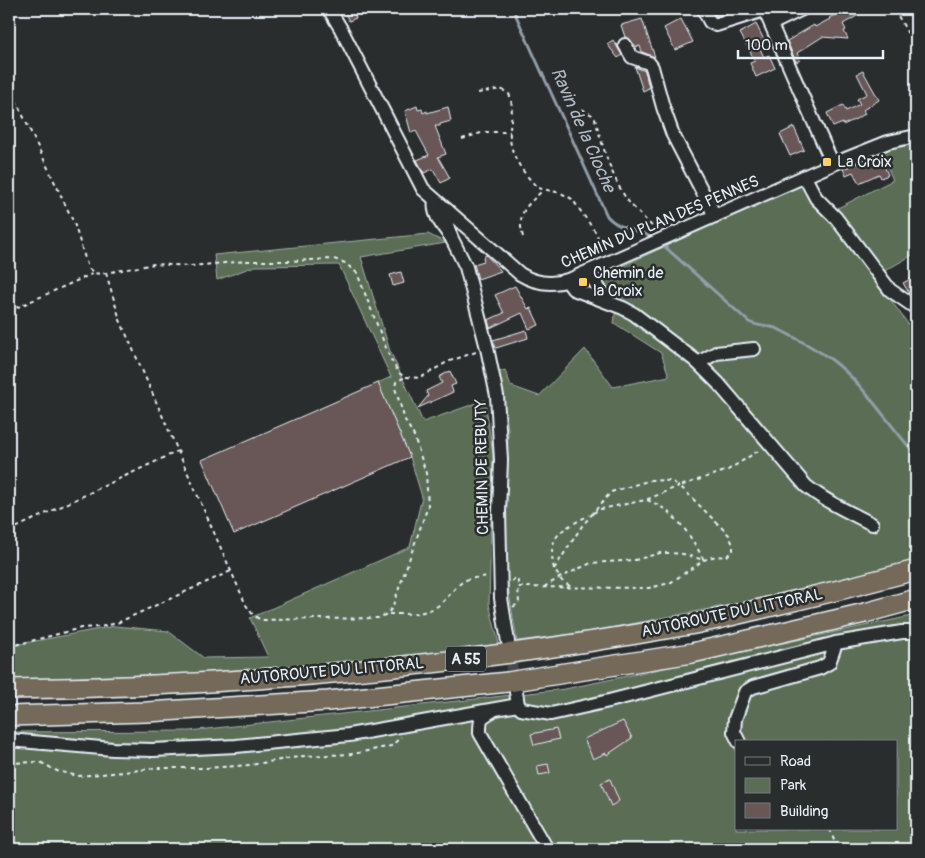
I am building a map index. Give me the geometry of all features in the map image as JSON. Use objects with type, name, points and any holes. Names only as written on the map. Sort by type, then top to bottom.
[{"type":"highway","name":"AUTOROUTE DU LITTORAL","points":[[9,689],[145,685],[328,674],[506,655],[685,626],[856,587],[916,570]]},
{"type":"highway","name":"AUTOROUTE DU LITTORAL","points":[[9,716],[147,712],[328,701],[508,682],[692,653],[865,613],[916,599]]},
{"type":"street","name":"CHEMIN DE REBUTY","points":[[329,9],[420,185],[435,200],[434,207],[438,218],[451,237],[466,267],[497,396],[501,451],[499,512],[501,577],[508,642]]},
{"type":"street","points":[[703,9],[710,22],[716,25],[764,9],[833,164]]},
{"type":"street","points":[[771,24],[802,9]]},
{"type":"street","points":[[625,45],[632,57],[649,63],[652,67],[662,107],[673,135],[715,216]]},
{"type":"street","name":"CHEMIN DU PLAN DES PENNES","points":[[435,200],[526,277],[548,284],[567,281],[833,164],[888,142],[916,136]]},
{"type":"street","points":[[805,177],[816,198],[836,218],[890,290],[916,308]]},
{"type":"street","name":"CHEMIN DE REBUTY","points":[[447,210],[446,222],[451,237]]},
{"type":"street","points":[[588,272],[608,302]]},
{"type":"street","points":[[567,281],[573,289],[634,314],[698,363],[718,383],[796,476],[820,497],[872,524]]},
{"type":"street","points":[[698,363],[716,353],[754,349]]},
{"type":"street","points":[[516,692],[518,705],[521,709],[551,714],[836,644],[902,632],[916,632]]},
{"type":"street","points":[[738,740],[734,732],[735,719],[745,692],[753,687],[820,668],[829,663],[836,644]]},
{"type":"street","points":[[9,740],[113,749],[153,750],[236,746],[349,735],[518,705]]},
{"type":"street","points":[[492,711],[482,717],[480,732],[547,849]]},
{"type":"path","points":[[895,9],[916,48]]},
{"type":"path","points":[[9,86],[74,223],[88,268],[94,273]]},
{"type":"path","points":[[478,93],[501,89],[509,94],[512,107],[511,150],[538,188],[561,193],[572,199],[596,234],[605,264]]},
{"type":"path","points":[[582,110],[592,115],[595,119],[619,187],[629,202],[657,230],[662,239]]},
{"type":"path","points":[[462,139],[484,132],[510,132]]},
{"type":"path","points":[[523,237],[520,226],[521,215],[525,208],[543,190]]},
{"type":"path","points":[[9,312],[94,273],[106,273],[154,264],[191,266],[247,261],[334,259],[345,263],[357,273],[390,358],[399,373],[405,377],[420,378],[447,362],[487,348]]},
{"type":"path","points":[[106,273],[120,320],[246,605],[253,615],[261,620],[378,618],[387,614],[418,613],[436,608],[454,588],[467,579],[480,579],[487,576],[501,577]]},
{"type":"path","points":[[387,614],[392,608],[428,506],[426,473],[414,436],[405,420],[395,388],[396,382],[405,377]]},
{"type":"path","points":[[572,588],[559,578],[551,557],[556,537],[564,528],[601,509],[646,500],[728,470],[769,443]]},
{"type":"path","points":[[9,531],[178,451]]},
{"type":"path","points":[[503,608],[515,607],[519,603],[518,587],[649,588],[658,586],[678,579],[712,556],[727,556],[731,554],[733,550],[732,540],[680,486],[671,481],[662,480],[642,482],[611,492],[591,514],[554,569]]},
{"type":"path","points":[[646,500],[654,503],[684,526],[704,560]]},
{"type":"path","points":[[544,587],[591,563],[635,560],[660,553],[683,554],[704,560]]},
{"type":"path","points":[[9,642],[15,645],[81,628],[100,627],[117,623],[231,571]]},
{"type":"path","points":[[9,763],[40,762],[57,771],[78,776],[157,768],[208,768],[304,756],[353,754],[391,746],[420,723]]},
{"type":"path","points":[[830,830],[837,849]]},
{"type":"green space","points":[[916,143],[916,253],[874,277],[916,335],[916,559],[893,567],[771,597],[589,632],[517,641],[505,569],[508,429],[499,372],[505,370],[511,386],[539,396],[585,349],[613,387],[669,376],[661,353],[614,323],[617,299],[598,277],[804,183],[826,214],[893,180],[880,150]]},
{"type":"green space","points":[[428,234],[446,243],[361,257],[390,351],[423,422],[485,400],[493,455],[489,604],[499,644],[394,659],[205,673],[9,679],[9,646],[115,626],[168,631],[204,658],[268,657],[250,618],[410,547],[422,497],[410,457],[378,383],[391,377],[339,265],[255,266],[217,280],[214,255]]},
{"type":"green space","points":[[916,615],[916,849],[9,849],[9,732],[189,731],[565,689]]},
{"type":"building","points":[[343,9],[352,9],[356,18],[349,21]]},
{"type":"building","points":[[712,9],[737,9],[717,16]]},
{"type":"building","points":[[846,9],[869,9],[843,24],[848,39],[822,37],[797,53],[800,60],[796,62],[787,41]]},
{"type":"building","points":[[642,19],[655,57],[642,52],[640,46],[636,47],[629,38],[625,37],[621,25]]},
{"type":"building","points":[[681,19],[693,42],[675,50],[664,28]]},
{"type":"building","points":[[756,24],[764,40],[757,43],[764,57],[769,55],[775,68],[756,77],[750,63],[755,61],[740,33]]},
{"type":"building","points":[[613,40],[622,55],[618,58],[607,44]]},
{"type":"building","points":[[635,67],[645,71],[649,88],[643,91]]},
{"type":"building","points":[[863,71],[879,100],[863,110],[865,114],[843,125],[843,123],[833,127],[827,113],[843,105],[846,111],[860,104],[857,99],[867,94],[857,74]]},
{"type":"building","points":[[417,106],[418,110],[422,109],[423,113],[448,107],[451,121],[435,126],[446,154],[438,157],[450,178],[441,183],[433,169],[424,173],[417,160],[429,155],[416,131],[411,133],[405,111]]},
{"type":"building","points":[[794,127],[804,150],[790,156],[780,134]]},
{"type":"building","points":[[879,154],[888,175],[881,178],[879,174],[859,183],[853,172],[846,175],[843,169]]},
{"type":"building","points":[[486,255],[501,271],[478,279],[474,264],[484,261],[483,257]]},
{"type":"building","points":[[401,272],[404,283],[393,286],[390,275]]},
{"type":"building","points":[[916,276],[916,289],[909,293],[903,283]]},
{"type":"building","points":[[515,286],[528,309],[531,308],[539,325],[529,329],[522,313],[490,328],[488,320],[504,313],[495,295]]},
{"type":"building","points":[[526,330],[528,338],[496,348],[493,340]]},
{"type":"building","points":[[450,371],[456,384],[451,386],[453,392],[418,408],[428,396],[426,391],[442,383],[439,377]]},
{"type":"building","points":[[378,383],[410,457],[234,534],[202,460]]},
{"type":"building","points":[[623,721],[632,738],[607,755],[606,753],[593,759],[584,739]]},
{"type":"building","points":[[556,729],[559,739],[534,745],[531,734]]},
{"type":"building","points":[[548,764],[550,773],[539,775],[537,766]]},
{"type":"building","points":[[610,779],[619,801],[611,806],[601,783]]},
{"type":"waterway","name":"Ravin de la Cloche","points":[[513,9],[607,216],[623,227],[653,238]]},
{"type":"waterway","name":"Ravin de la Cloche","points":[[664,246],[749,322],[778,329],[832,360],[866,393],[916,455]]},
{"type":"tunnel","points":[[508,647],[515,687]]},
{"type":"place","name":"La Croix","points":[[827,162]]},
{"type":"place","name":"Chemin de la Croix","points":[[583,282]]}]
